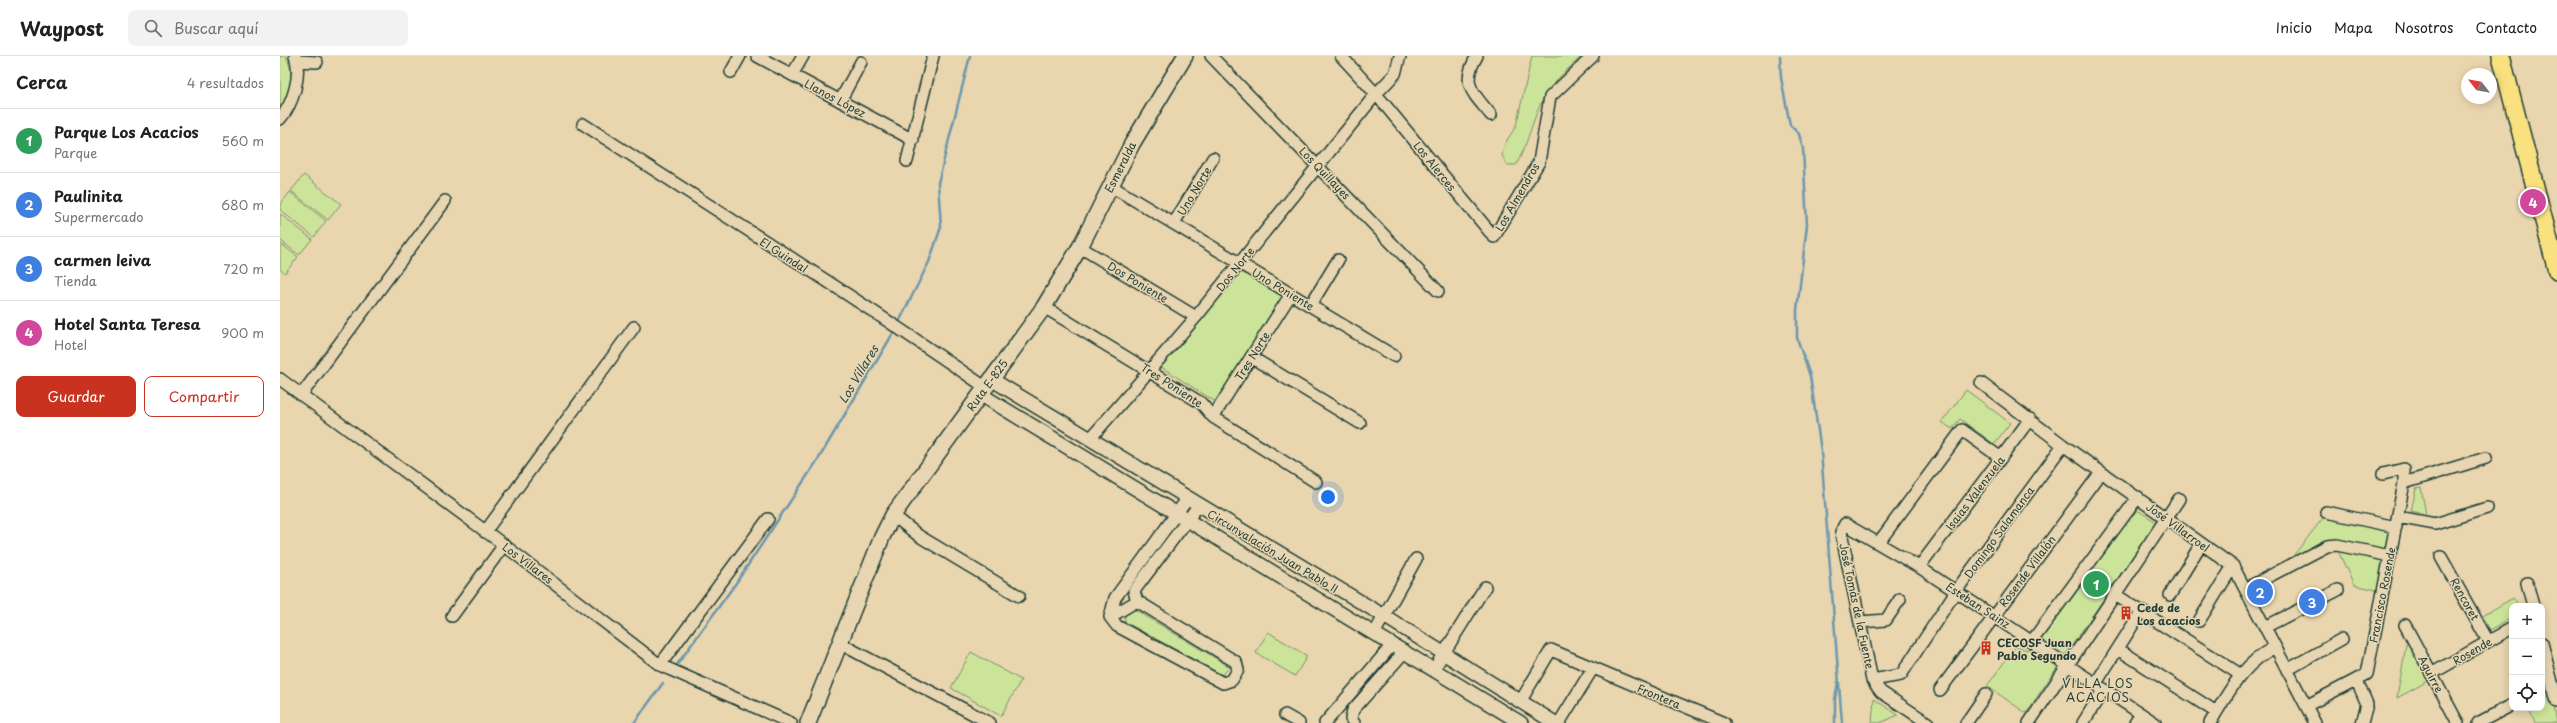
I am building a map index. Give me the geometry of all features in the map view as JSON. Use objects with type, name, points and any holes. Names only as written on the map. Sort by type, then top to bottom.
[{"type":"main road","points":[[2501,56],[2557,271]]},
{"type":"main road","name":"Esmeralda","points":[[1060,281],[1080,247],[1132,144],[1182,57]]},
{"type":"main road","name":"Ruta E-825","points":[[893,515],[1044,308],[1060,281]]},
{"type":"main road","points":[[808,723],[882,537],[893,515]]},
{"type":"street","points":[[731,72],[740,56]]},
{"type":"street","name":"Llanos López","points":[[757,56],[913,140]]},
{"type":"street","points":[[792,75],[803,56]]},
{"type":"street","points":[[908,161],[933,56]]},
{"type":"street","name":"Los Quillayes","points":[[1211,56],[1438,291]]},
{"type":"street","name":"Los Alerces","points":[[1341,56],[1376,94],[1494,237]]},
{"type":"street","points":[[1376,94],[1395,74],[1400,56]]},
{"type":"street","points":[[1477,56],[1469,69],[1468,84],[1491,116]]},
{"type":"street","name":"Los Almendros","points":[[1494,237],[1539,162],[1550,97],[1593,56]]},
{"type":"street","points":[[280,119],[286,112],[296,84],[295,59],[317,62]]},
{"type":"street","points":[[840,100],[861,62]]},
{"type":"street","name":"Dos Norte","points":[[1090,439],[1196,317],[1376,94]]},
{"type":"street","name":"El Guindal","points":[[583,124],[845,295],[904,330],[985,387]]},
{"type":"street","name":"Uno Norte","points":[[1174,223],[1213,158]]},
{"type":"street","name":"Uno Poniente","points":[[1111,186],[1394,356]]},
{"type":"street","points":[[302,394],[445,201]]},
{"type":"street","name":"Dos Poniente","points":[[1080,247],[1196,317]]},
{"type":"street","points":[[1310,306],[1338,260]]},
{"type":"street","name":"Tres Norte","points":[[1213,417],[1291,294]]},
{"type":"street","name":"Tres Poniente","points":[[1044,308],[1150,370],[1202,403],[1213,417],[1316,482]]},
{"type":"street","points":[[485,532],[634,327]]},
{"type":"street","points":[[1252,357],[1360,423]]},
{"type":"street","name":"Los Villares","points":[[280,379],[504,545],[660,665],[791,723]]},
{"type":"street","name":"José Villarroel","points":[[1981,383],[2062,445],[2138,497],[2233,566],[2315,723]]},
{"type":"street","name":"Circunvalación Juan Pablo II","points":[[985,387],[1090,439],[1198,506],[1384,616],[1555,723]]},
{"type":"street","name":"Circunvalación Juan Pablo II","points":[[985,387],[1188,520],[1375,632],[1521,723]]},
{"type":"street","name":"Isaias Valenzuela","points":[[1919,567],[2030,419]]},
{"type":"street","points":[[1879,542],[1962,430],[2001,458]]},
{"type":"street","name":"Domingo Salamanca","points":[[1872,680],[1901,675],[1956,591],[2062,445]]},
{"type":"street","points":[[2383,474],[2404,469],[2404,483],[2486,458]]},
{"type":"street","name":"Rosende Villalón","points":[[1940,690],[2101,472]]},
{"type":"street","name":"Francisco Rosende","points":[[2306,706],[2357,681],[2367,674],[2404,483]]},
{"type":"street","points":[[2032,641],[2138,497]]},
{"type":"street","points":[[1110,617],[1115,598],[1187,499]]},
{"type":"street","points":[[2029,723],[2067,664],[2179,499]]},
{"type":"street","points":[[1110,617],[1117,626],[1222,683],[1232,680],[1238,670],[1236,662],[1137,601],[1134,591],[1198,506]]},
{"type":"street","points":[[2326,512],[2397,522],[2435,524],[2487,508]]},
{"type":"street","points":[[893,515],[919,536],[1019,596]]},
{"type":"street","points":[[660,665],[768,519]]},
{"type":"street","name":"Esteban Sainz","points":[[1842,532],[1845,524],[1879,542],[2100,686],[2138,718],[2155,723]]},
{"type":"street","name":"José Tomás de la Fuente","points":[[1842,532],[1872,680],[1882,692],[1928,723]]},
{"type":"street","points":[[2170,595],[2201,544]]},
{"type":"street","points":[[452,616],[504,545]]},
{"type":"street","points":[[2245,589],[2327,546],[2337,545],[2390,556]]},
{"type":"street","name":"Rencoret","points":[[2442,557],[2488,641]]},
{"type":"street","points":[[1375,632],[1416,559]]},
{"type":"street","points":[[2199,621],[2233,566]]},
{"type":"street","points":[[2527,583],[2532,603]]},
{"type":"street","points":[[1434,669],[1485,587]]},
{"type":"street","points":[[2265,627],[2338,590]]},
{"type":"street","points":[[2114,594],[2240,675]]},
{"type":"street","points":[[1860,622],[1886,620],[1900,599]]},
{"type":"street","points":[[1110,617],[1137,601]]},
{"type":"street","points":[[2083,723],[2118,649],[2141,612]]},
{"type":"street","name":"Aguirre","points":[[2405,625],[2458,723]]},
{"type":"street","name":"Rosende","points":[[2431,674],[2509,630]]},
{"type":"street","points":[[2287,670],[2342,640]]},
{"type":"street","points":[[839,643],[990,723]]},
{"type":"street","points":[[1325,723],[1393,644]]},
{"type":"street","points":[[2210,723],[2240,675],[2257,656],[2275,647]]},
{"type":"street","points":[[2118,649],[2216,712]]},
{"type":"street","name":"Frontera","points":[[1520,702],[1551,650],[1724,723]]},
{"type":"street","points":[[1353,723],[1350,719],[1353,710],[1405,651]]},
{"type":"street","points":[[2545,658],[2551,688],[2557,702]]},
{"type":"street","points":[[1559,723],[1594,668]]},
{"type":"street","points":[[2357,681],[2367,704],[2362,723]]},
{"type":"street","points":[[1966,723],[1986,694]]},
{"type":"street","points":[[2478,723],[2509,707]]},
{"type":"street","points":[[1285,715],[1299,723]]},
{"type":"green space","points":[[280,56],[286,56],[289,63],[291,76],[287,95],[280,108]]},
{"type":"green space","points":[[1532,56],[1582,56],[1558,79],[1543,98],[1516,165],[1507,165],[1502,155],[1506,142],[1516,126]]},
{"type":"green space","points":[[304,175],[341,204],[328,220],[291,191]]},
{"type":"green space","points":[[290,192],[326,221],[314,237],[280,210],[280,205]]},
{"type":"green space","points":[[280,214],[312,239],[299,255],[280,240]]},
{"type":"green space","points":[[280,243],[298,257],[285,273],[280,269]]},
{"type":"green space","points":[[1244,269],[1288,296],[1219,404],[1161,367]]},
{"type":"green space","points":[[1966,390],[2010,423],[1994,444],[1960,419],[1952,429],[1942,422]]},
{"type":"green space","points":[[2421,488],[2426,514],[2411,511],[2416,489]]},
{"type":"green space","points":[[2134,508],[2156,522],[2026,713],[1987,686],[2016,646],[2027,650]]},
{"type":"green space","points":[[2323,518],[2391,530],[2386,551],[2335,540],[2290,560]]},
{"type":"green space","points":[[2338,551],[2383,561],[2377,590],[2354,585]]},
{"type":"green space","points":[[2513,598],[2516,603],[2509,603],[2509,620],[2490,630],[2482,616]]},
{"type":"green space","points":[[1129,606],[1230,667],[1222,675],[1125,622],[1125,613]]},
{"type":"green space","points":[[1268,632],[1307,656],[1295,676],[1256,653]]},
{"type":"green space","points":[[2407,639],[2430,680],[2397,698]]},
{"type":"green space","points":[[971,652],[1021,680],[1001,716],[951,688]]},
{"type":"green space","points":[[2552,697],[2557,723],[2535,723],[2529,711],[2545,711],[2545,700]]},
{"type":"green space","points":[[1874,699],[1898,715],[1880,723],[1872,723]]},
{"type":"waterway","name":"Los Villares","points":[[898,324],[929,262],[941,227],[938,183],[970,56]]},
{"type":"waterway","points":[[1780,56],[1781,78],[1790,125],[1799,134],[1803,149],[1807,225],[1797,310],[1797,338],[1810,376],[1821,451],[1842,723]]},
{"type":"waterway","name":"Los Villares","points":[[676,666],[736,583],[819,458],[895,330]]},
{"type":"waterway","points":[[1835,723],[1835,699],[1838,682]]},
{"type":"waterway","points":[[634,723],[663,683]]},
{"type":"place","name":"Hotel Santa Teresa","points":[[2533,202]]},
{"type":"place","name":"Parque Los Acacios","points":[[2096,584]]},
{"type":"place","name":"Paulinita","points":[[2260,592]]},
{"type":"place","name":"carmen leiva","points":[[2312,602]]},
{"type":"place","name":"Cede de Los acacios","points":[[2126,613]]},
{"type":"place","name":"CECOSF Juan Pablo Segundo","points":[[1986,648]]},
{"type":"district","name":"VILLA LOS ACACIOS","points":[[2098,690]]}]
